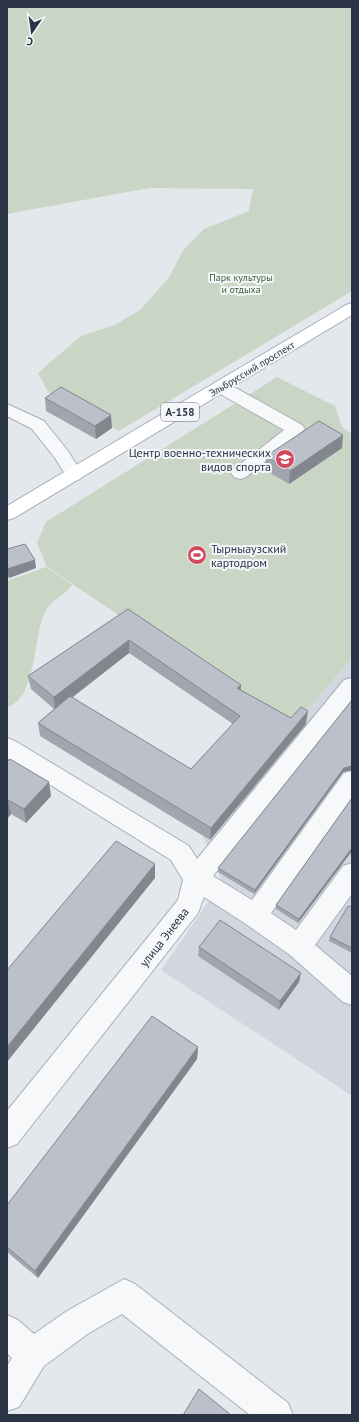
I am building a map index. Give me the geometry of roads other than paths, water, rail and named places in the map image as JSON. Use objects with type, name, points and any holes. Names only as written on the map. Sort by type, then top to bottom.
[{"type":"main road","name":"Эльбрусский проспект","points":[[10,508],[74,475],[352,308]]},
{"type":"street","points":[[221,387],[296,428],[240,473]]},
{"type":"street","points":[[7,409],[38,425],[62,455],[74,475]]},
{"type":"street","points":[[196,879],[352,686]]},
{"type":"street","points":[[7,747],[180,853],[196,879],[255,916],[300,947],[352,993]]},
{"type":"street","points":[[255,916],[352,780]]},
{"type":"street","points":[[300,947],[352,874]]},
{"type":"street","name":"улица Энеева","points":[[7,1134],[189,905],[196,879]]},
{"type":"street","points":[[7,1395],[33,1355],[78,1322],[124,1295],[276,1415]]},
{"type":"street","points":[[7,1331],[33,1355]]},
{"type":"place","name":"Центр военно-технических видов спорта","points":[[285,459]]},
{"type":"place","name":"Тырныаузский картодром","points":[[197,555]]},
{"type":"park label","name":"Парк культуры и отдыха","points":[[241,282]]}]
